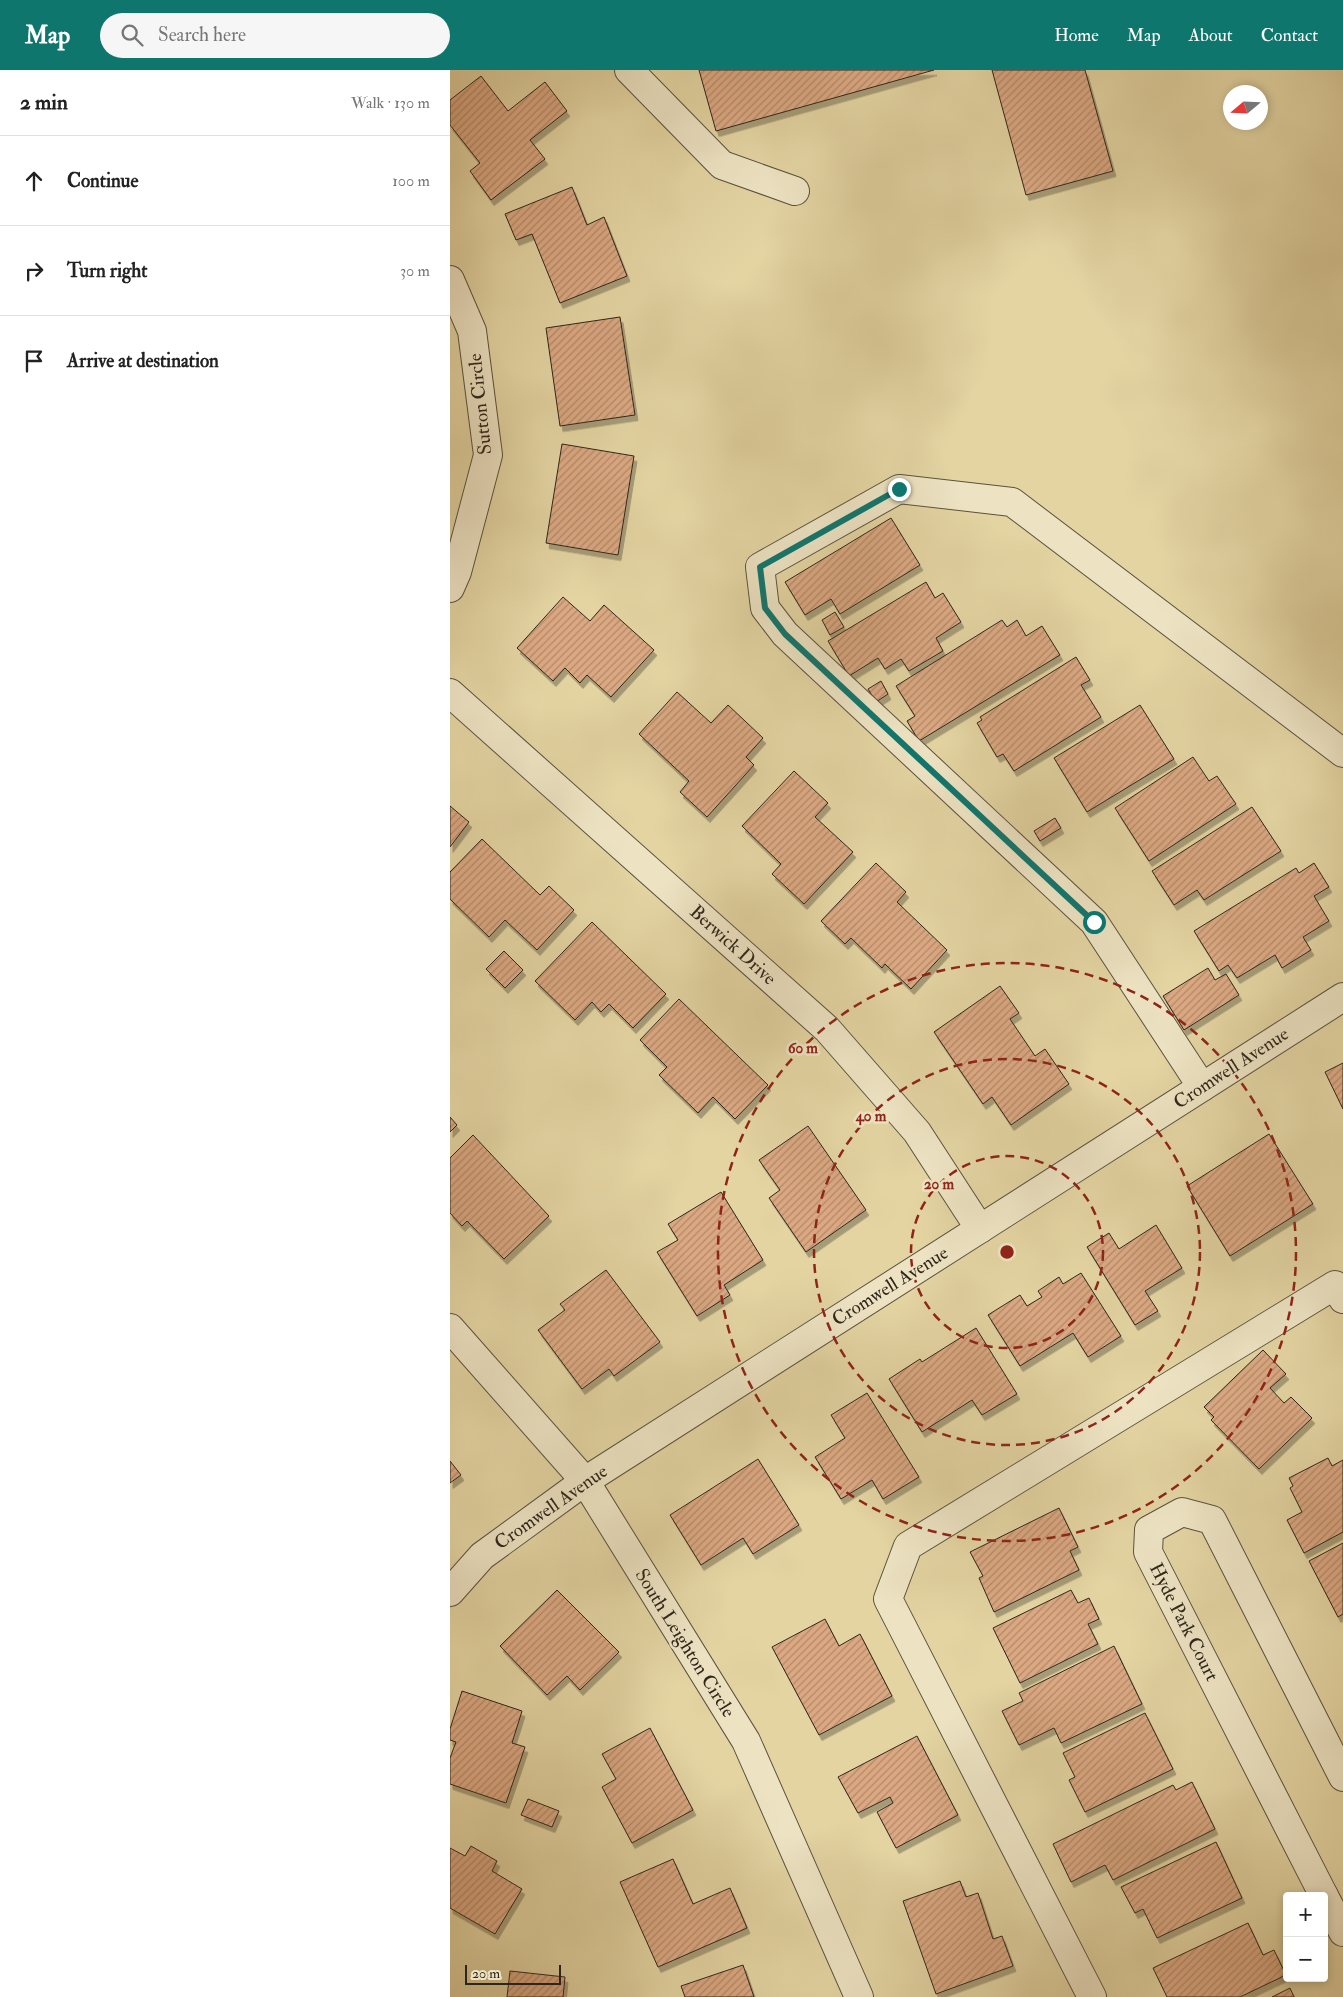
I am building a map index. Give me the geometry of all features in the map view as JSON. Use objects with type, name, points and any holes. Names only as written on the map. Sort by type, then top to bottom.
[{"type":"street","points":[[628,70],[722,164],[795,191]]},
{"type":"street","name":"Sutton Circle","points":[[450,280],[472,332],[488,456],[458,572],[450,588]]},
{"type":"street","points":[[1202,1087],[1094,922],[785,634],[765,608],[760,567],[899,489],[1012,502],[1343,753]]},
{"type":"street","name":"Berwick Drive","points":[[450,693],[827,1029],[917,1132],[980,1229]]},
{"type":"street","name":"Cromwell Avenue","points":[[450,1592],[482,1556],[585,1481],[1343,997]]},
{"type":"street","points":[[1092,1997],[888,1599],[908,1546],[1335,1285],[1343,1299]]},
{"type":"street","name":"South Leighton Circle","points":[[450,1328],[585,1481],[746,1742],[859,1997]]},
{"type":"street","name":"Hyde Park Court","points":[[1322,1892],[1148,1552],[1150,1530],[1182,1512],[1212,1520],[1343,1777]]},
{"type":"street","name":"Hyde Park Court","points":[[1328,1904],[1343,1932]]},
{"type":"building","points":[[699,70],[934,70],[716,131]]},
{"type":"building","points":[[992,70],[1085,70],[1113,171],[1026,195]]},
{"type":"building","points":[[481,76],[508,111],[545,82],[567,111],[530,140],[545,159],[491,200],[470,171],[480,163],[450,125],[450,100]]},
{"type":"building","points":[[572,187],[587,225],[604,217],[627,276],[560,303],[532,234],[516,240],[505,214]]},
{"type":"building","points":[[620,317],[635,415],[560,426],[546,328]]},
{"type":"building","points":[[562,444],[634,456],[618,555],[546,543]]},
{"type":"building","points":[[891,518],[920,565],[840,614],[831,599],[805,615],[785,582]]},
{"type":"building","points":[[926,582],[935,598],[943,593],[961,622],[936,638],[943,651],[909,671],[901,659],[885,669],[878,658],[849,676],[828,641]]},
{"type":"building","points":[[563,597],[590,621],[604,605],[654,650],[611,697],[587,675],[580,683],[565,668],[553,681],[517,648]]},
{"type":"building","points":[[835,612],[844,627],[830,635],[822,620]]},
{"type":"building","points":[[1002,620],[1007,627],[1017,620],[1026,636],[1042,626],[1060,655],[919,741],[907,721],[915,716],[896,686]]},
{"type":"building","points":[[1076,657],[1090,680],[1081,685],[1101,717],[1014,771],[1003,754],[997,757],[977,723],[982,720],[980,717]]},
{"type":"building","points":[[881,681],[888,694],[876,702],[868,689]]},
{"type":"building","points":[[677,692],[711,723],[728,705],[763,738],[746,757],[754,765],[707,817],[680,792],[689,781],[639,734]]},
{"type":"building","points":[[1140,705],[1174,759],[1087,812],[1054,758]]},
{"type":"building","points":[[1193,757],[1209,781],[1217,776],[1236,804],[1149,861],[1115,808]]},
{"type":"building","points":[[794,771],[828,803],[815,817],[853,852],[804,904],[772,874],[781,864],[742,826]]},
{"type":"building","points":[[450,806],[469,822],[450,847]]},
{"type":"building","points":[[1252,807],[1281,851],[1204,900],[1197,890],[1174,905],[1152,871]]},
{"type":"building","points":[[1055,818],[1061,828],[1040,841],[1034,831]]},
{"type":"building","points":[[482,839],[540,895],[549,886],[574,910],[537,950],[505,920],[489,937],[450,899],[450,872]]},
{"type":"building","points":[[876,863],[906,892],[897,902],[947,950],[911,989],[885,964],[882,968],[851,938],[845,944],[821,921]]},
{"type":"building","points":[[1314,863],[1329,887],[1314,896],[1329,921],[1303,937],[1311,950],[1282,968],[1275,955],[1237,978],[1228,965],[1219,971],[1194,931],[1296,868],[1299,873]]},
{"type":"building","points":[[592,922],[666,994],[633,1028],[609,1004],[601,1012],[592,1002],[575,1020],[535,981]]},
{"type":"building","points":[[504,951],[523,970],[505,988],[486,969]]},
{"type":"building","points":[[1208,968],[1215,980],[1226,974],[1239,995],[1184,1030],[1163,996]]},
{"type":"building","points":[[1000,986],[1019,1013],[1010,1019],[1035,1056],[1045,1049],[1069,1084],[1011,1125],[992,1097],[983,1104],[934,1032]]},
{"type":"building","points":[[679,999],[768,1085],[735,1119],[713,1097],[698,1113],[659,1075],[667,1067],[640,1040]]},
{"type":"building","points":[[1343,1063],[1343,1109],[1325,1072]]},
{"type":"building","points":[[450,1117],[457,1125],[450,1132]]},
{"type":"building","points":[[808,1126],[866,1210],[806,1252],[769,1198],[780,1190],[759,1160]]},
{"type":"building","points":[[1269,1134],[1313,1204],[1230,1256],[1187,1186]]},
{"type":"building","points":[[473,1135],[549,1216],[504,1259],[467,1221],[462,1226],[450,1213],[450,1158]]},
{"type":"building","points":[[721,1192],[763,1260],[724,1285],[730,1295],[697,1316],[657,1252],[678,1240],[668,1224]]},
{"type":"building","points":[[1156,1225],[1182,1268],[1145,1291],[1158,1311],[1135,1325],[1087,1247],[1109,1233],[1119,1249]]},
{"type":"building","points":[[606,1270],[660,1342],[614,1376],[609,1369],[582,1389],[538,1330],[565,1310],[560,1304]]},
{"type":"building","points":[[1081,1273],[1121,1336],[1088,1357],[1073,1333],[1020,1366],[988,1315],[1020,1295],[1027,1306],[1042,1297],[1038,1291],[1059,1277],[1063,1284]]},
{"type":"building","points":[[976,1328],[1017,1394],[982,1415],[972,1400],[922,1432],[889,1379],[920,1359],[922,1362]]},
{"type":"building","points":[[1263,1350],[1286,1374],[1270,1388],[1284,1403],[1291,1397],[1312,1418],[1259,1469],[1211,1420],[1214,1417],[1204,1407]]},
{"type":"building","points":[[867,1393],[919,1477],[883,1499],[872,1480],[841,1499],[815,1457],[845,1438],[831,1415]]},
{"type":"building","points":[[1328,1458],[1332,1466],[1343,1460],[1343,1532],[1304,1553],[1287,1520],[1302,1512],[1290,1488],[1293,1486],[1289,1478]]},
{"type":"building","points":[[758,1459],[799,1525],[753,1554],[743,1538],[701,1565],[670,1515]]},
{"type":"building","points":[[450,1461],[461,1475],[450,1483]]},
{"type":"building","points":[[1059,1508],[1078,1547],[1070,1551],[1079,1570],[994,1612],[979,1578],[983,1576],[970,1552]]},
{"type":"building","points":[[1343,1543],[1343,1614],[1338,1617],[1309,1561]]},
{"type":"building","points":[[557,1590],[619,1652],[580,1690],[567,1676],[547,1695],[500,1646]]},
{"type":"building","points":[[1071,1590],[1078,1603],[1089,1598],[1099,1619],[1088,1624],[1098,1644],[1020,1683],[993,1628]]},
{"type":"building","points":[[825,1619],[839,1646],[860,1634],[892,1696],[819,1735],[772,1647]]},
{"type":"building","points":[[1114,1646],[1142,1704],[1061,1743],[1054,1728],[1019,1745],[1002,1711],[1023,1701],[1019,1693]]},
{"type":"building","points":[[462,1691],[522,1711],[512,1743],[525,1747],[506,1803],[450,1784],[450,1758],[456,1742],[450,1740],[450,1729]]},
{"type":"building","points":[[1145,1713],[1173,1769],[1085,1812],[1069,1780],[1075,1777],[1063,1753]]},
{"type":"building","points":[[650,1728],[693,1810],[632,1843],[602,1787],[616,1779],[602,1754]]},
{"type":"building","points":[[917,1736],[958,1815],[896,1848],[877,1812],[893,1803],[890,1797],[858,1813],[838,1777]]},
{"type":"building","points":[[1192,1782],[1215,1829],[1113,1880],[1105,1865],[1071,1882],[1053,1844],[1173,1785],[1176,1790]]},
{"type":"building","points":[[528,1799],[559,1811],[552,1827],[521,1815]]},
{"type":"building","points":[[1216,1842],[1242,1898],[1157,1938],[1143,1909],[1135,1913],[1121,1887]]},
{"type":"building","points":[[471,1846],[497,1861],[492,1871],[522,1889],[495,1934],[450,1908],[450,1848],[465,1856]]},
{"type":"building","points":[[673,1859],[693,1904],[730,1888],[747,1928],[658,1967],[620,1882]]},
{"type":"building","points":[[960,1881],[966,1897],[978,1893],[993,1939],[1002,1936],[1013,1966],[936,1994],[903,1901]]},
{"type":"building","points":[[1248,1923],[1263,1955],[1274,1950],[1283,1969],[1283,1976],[1240,1997],[1167,1997],[1153,1968]]},
{"type":"building","points":[[743,1965],[754,1997],[685,1997],[681,1986]]},
{"type":"building","points":[[510,1971],[565,1977],[563,1997],[507,1997]]},
{"type":"building","points":[[1290,1988],[1294,1997],[1272,1997]]},
{"type":"route","points":[[899,489],[760,567],[765,608],[785,634],[1094,922]]}]
